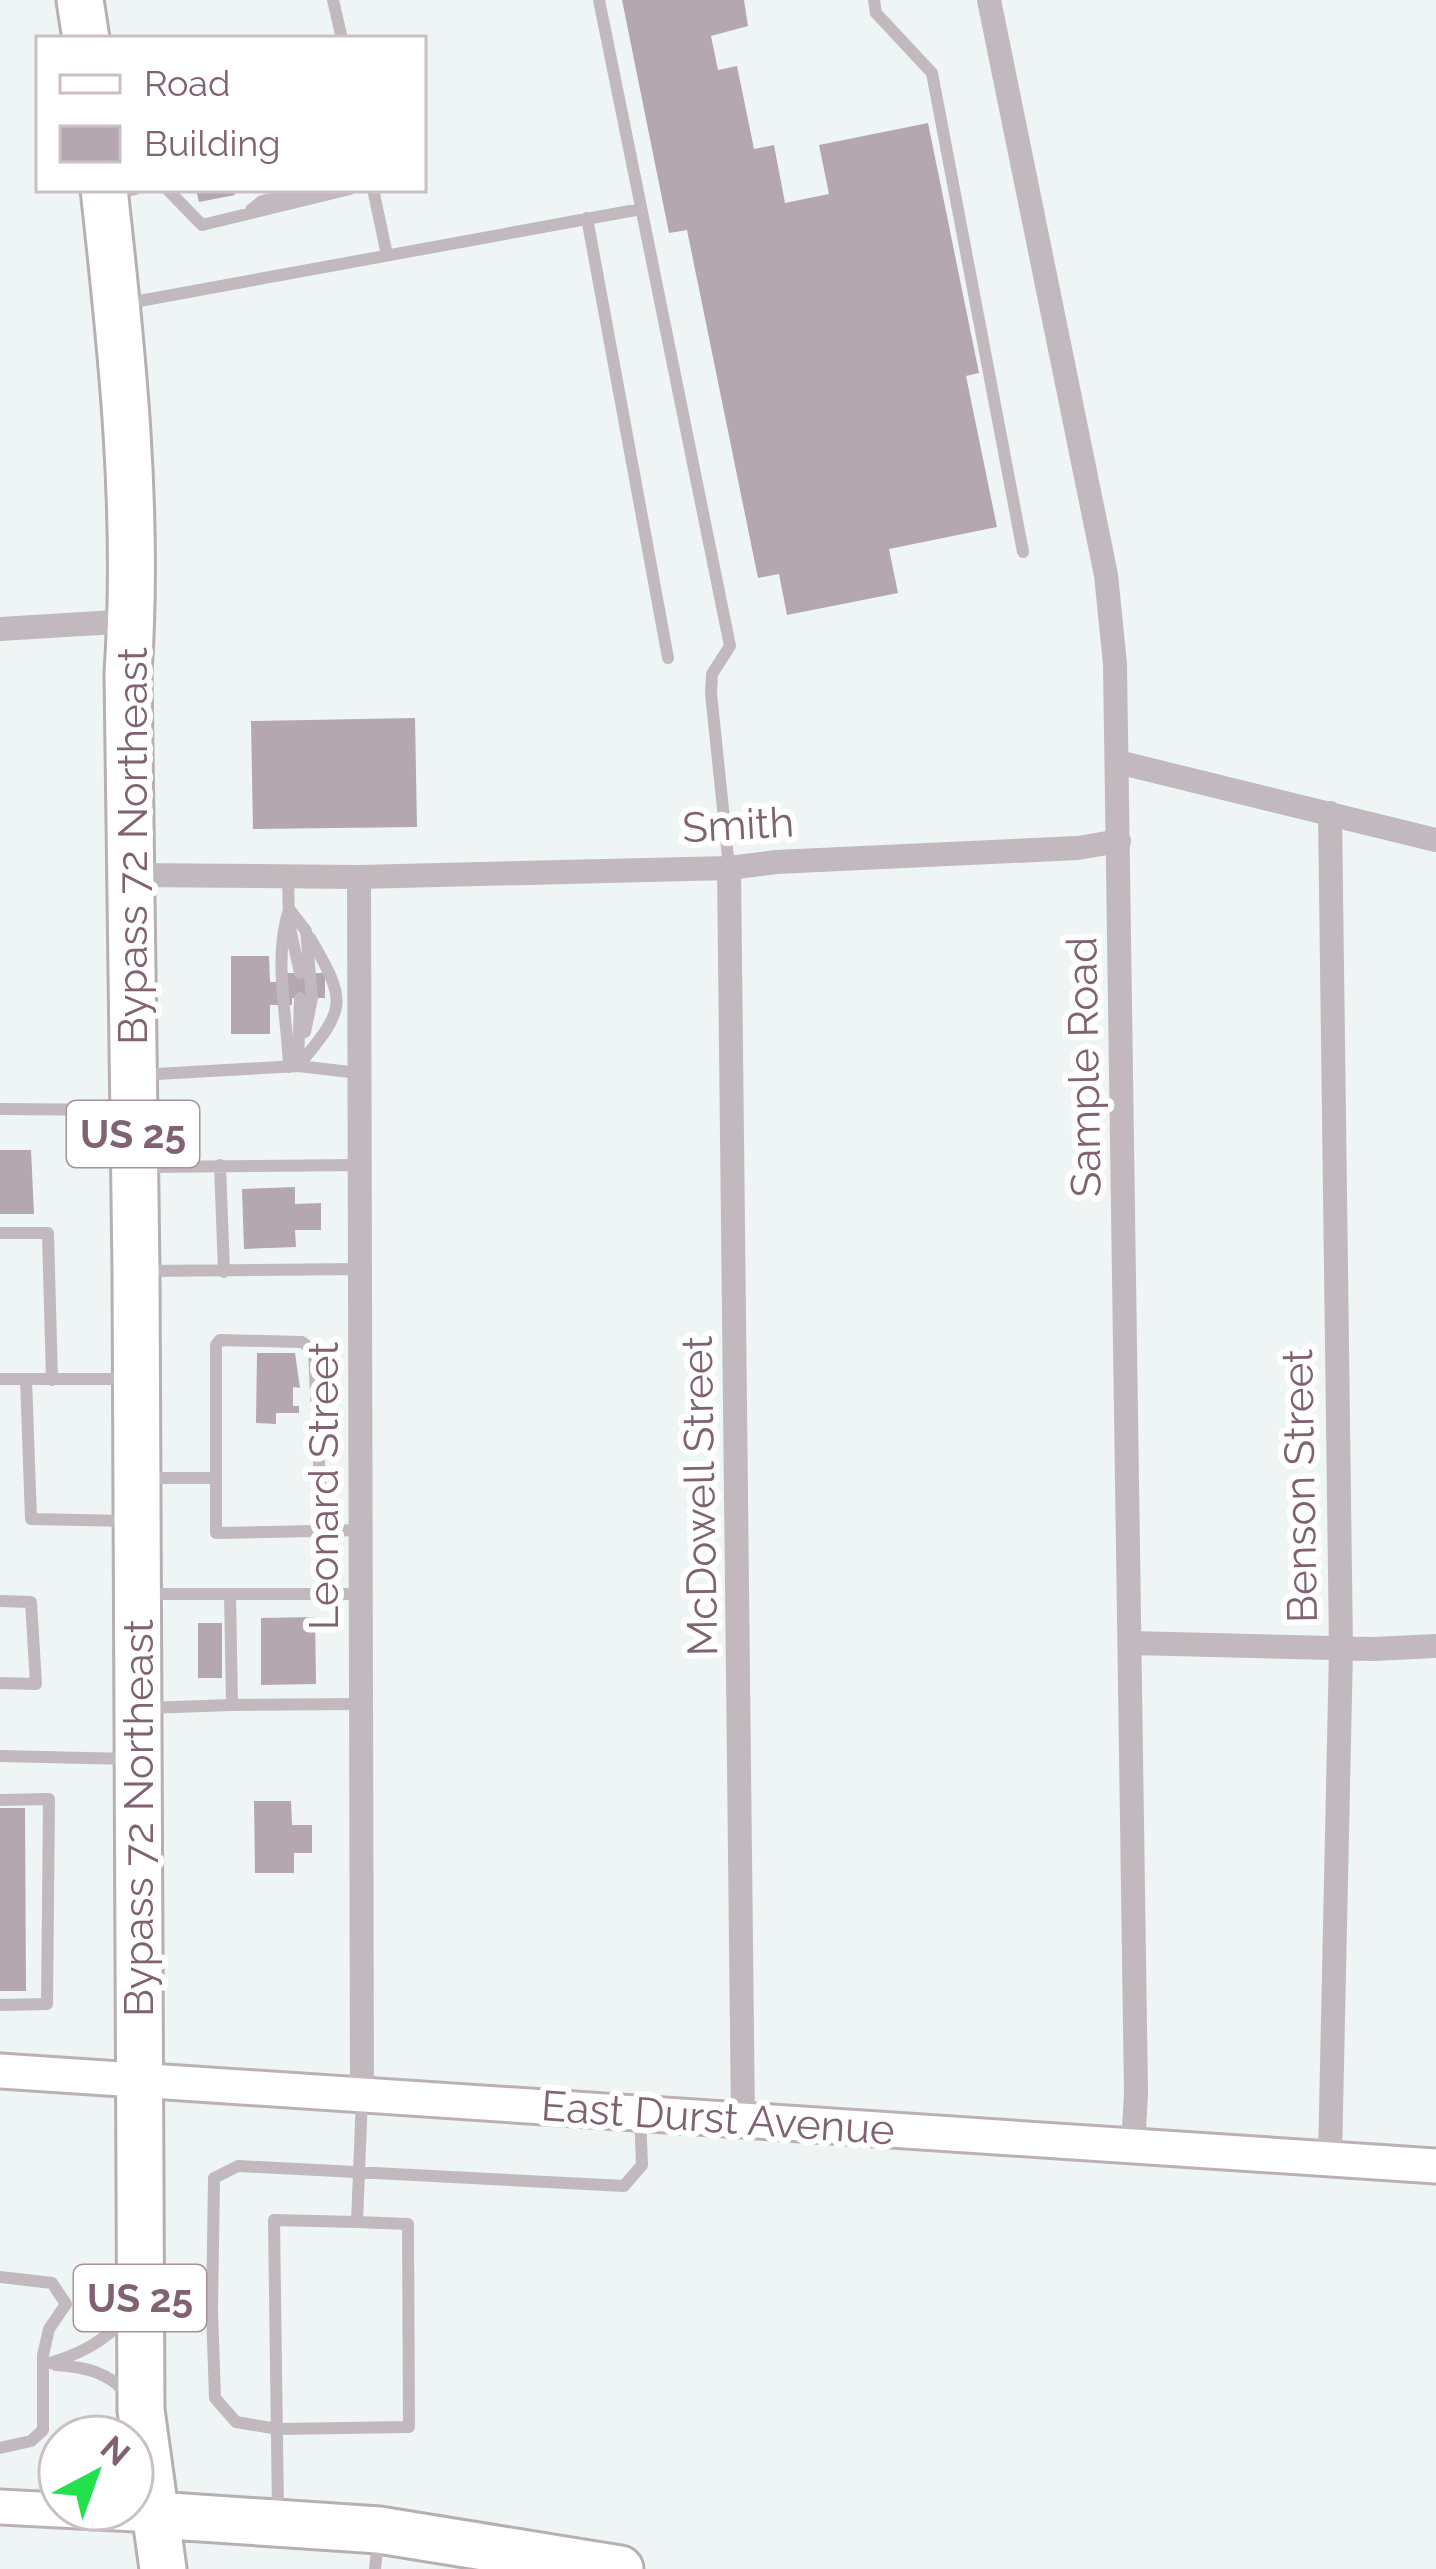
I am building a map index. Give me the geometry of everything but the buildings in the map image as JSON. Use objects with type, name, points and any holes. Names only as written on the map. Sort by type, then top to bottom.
[{"type":"highway","points":[[80,0],[86,36]]},
{"type":"highway","name":"Bypass 72 Northeast","points":[[115,192],[134,585],[130,874],[140,2080]]},
{"type":"highway","name":"US 25","points":[[140,2080],[141,2413]]},
{"type":"highway","points":[[156,2515],[278,2523],[377,2550],[594,2566]]},
{"type":"highway","name":"US 25","points":[[156,2522],[163,2569]]},
{"type":"street","name":"Sample Road","points":[[989,0],[1106,575],[1115,664],[1131,1643],[1133,2146]]},
{"type":"street","points":[[0,629],[132,621]]},
{"type":"street","points":[[1118,762],[1436,840]]},
{"type":"street","name":"Benson Street","points":[[1330,813],[1341,1649],[1330,2158]]},
{"type":"street","name":"Smith","points":[[130,874],[359,877],[730,868],[1078,848],[1119,841]]},
{"type":"street","name":"McDowell Street","points":[[730,868],[743,2122]]},
{"type":"street","name":"Leonard Street","points":[[359,877],[362,2095]]},
{"type":"street","points":[[1131,1643],[1341,1649],[1436,1646]]},
{"type":"street","name":"East Durst Avenue","points":[[0,2071],[1436,2166]]},
{"type":"street","points":[[0,2507],[36,2509]]},
{"type":"lane","points":[[333,0],[341,36]]},
{"type":"lane","points":[[599,0],[730,646],[712,674],[711,693],[730,868]]},
{"type":"lane","points":[[874,0],[876,13],[932,73],[1023,552]]},
{"type":"lane","points":[[170,192],[202,225],[338,192]]},
{"type":"lane","points":[[246,214],[262,201],[299,192]]},
{"type":"lane","points":[[375,192],[388,255]]},
{"type":"lane","points":[[117,305],[641,208]]},
{"type":"lane","points":[[586,218],[668,658]]},
{"type":"lane","points":[[288,874],[300,974]]},
{"type":"lane","points":[[289,909],[335,981],[335,1022],[293,1066]]},
{"type":"lane","points":[[289,909],[281,934],[280,982],[293,1066]]},
{"type":"lane","points":[[293,1066],[312,998],[306,931]]},
{"type":"lane","points":[[293,1066],[299,998]]},
{"type":"lane","points":[[0,1109],[132,1092],[205,1071],[293,1066],[359,1073]]},
{"type":"lane","points":[[220,1165],[224,1272]]},
{"type":"lane","points":[[134,1168],[359,1165]]},
{"type":"lane","points":[[0,1233],[48,1233],[52,1380]]},
{"type":"lane","points":[[136,1271],[360,1269]]},
{"type":"lane","points":[[322,1528],[314,1352],[302,1342],[220,1340],[216,1345],[216,1533],[363,1530]]},
{"type":"lane","points":[[0,1379],[134,1378]]},
{"type":"lane","points":[[26,1379],[31,1519],[135,1500],[214,1478]]},
{"type":"lane","points":[[136,1594],[362,1594]]},
{"type":"lane","points":[[230,1594],[232,1705]]},
{"type":"lane","points":[[0,1601],[31,1602],[36,1684],[0,1683]]},
{"type":"lane","points":[[137,1708],[363,1704]]},
{"type":"lane","points":[[0,1756],[138,1759]]},
{"type":"lane","points":[[0,1800],[50,1799],[47,2004],[0,2005]]},
{"type":"lane","points":[[357,2222],[362,2095]]},
{"type":"lane","points":[[278,2523],[278,2429],[269,2348],[268,2220],[408,2224],[409,2427],[278,2429],[236,2422],[215,2398],[212,2266],[220,2245],[221,2219],[214,2178],[238,2166],[624,2186],[642,2165],[640,2114]]},
{"type":"lane","points":[[212,2266],[230,2266]]},
{"type":"lane","points":[[0,2277],[52,2283],[66,2304],[49,2329],[43,2365],[43,2430],[31,2441],[0,2448]]},
{"type":"lane","points":[[43,2365],[79,2355],[105,2339],[140,2304],[212,2311]]},
{"type":"lane","points":[[213,2348],[229,2348]]},
{"type":"lane","points":[[43,2365],[82,2367],[115,2380],[141,2410]]},
{"type":"lane","points":[[214,2381],[231,2380]]}]
